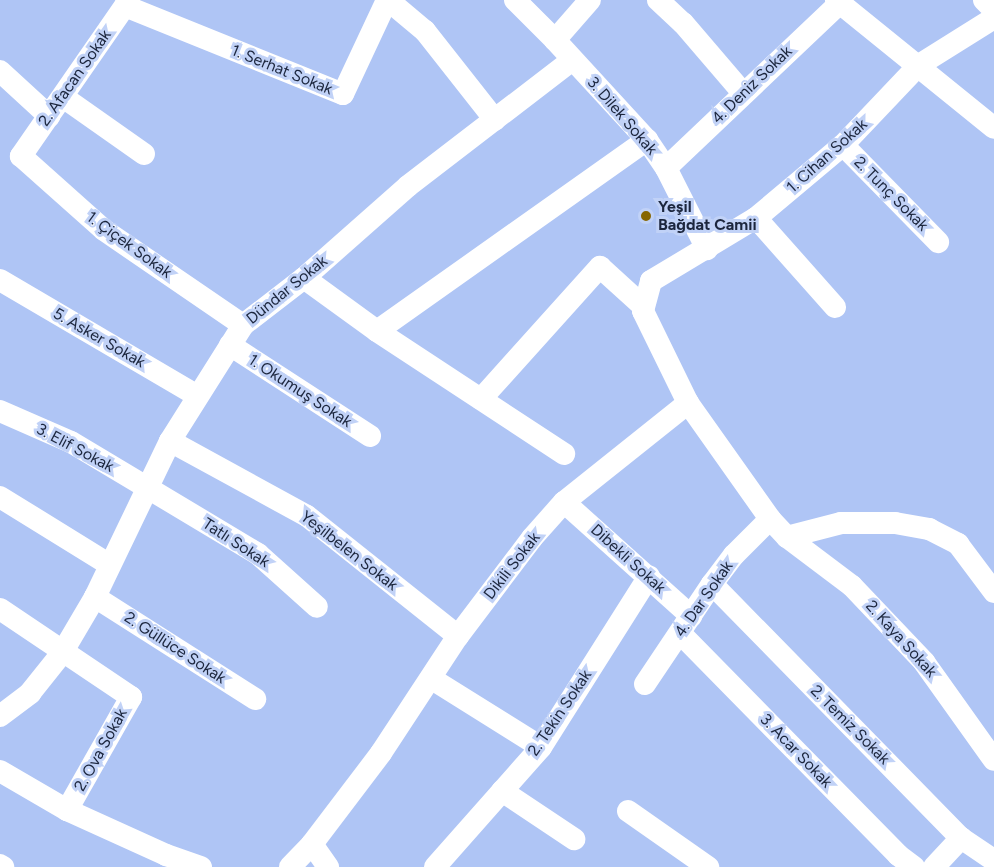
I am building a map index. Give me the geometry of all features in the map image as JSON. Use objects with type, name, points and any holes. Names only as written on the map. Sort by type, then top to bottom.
[{"type":"street","name":"1. Serhat Sokak","points":[[127,3],[343,94],[388,0]]},
{"type":"street","points":[[388,0],[425,32],[495,120]]},
{"type":"street","name":"3. Dilek Sokak","points":[[515,0],[647,140],[666,168],[707,249]]},
{"type":"street","points":[[555,40],[590,0]]},
{"type":"street","points":[[658,0],[683,24],[743,93]]},
{"type":"street","points":[[984,0],[994,10]]},
{"type":"street","points":[[838,1],[994,128]]},
{"type":"street","name":"4. Deniz Sokak","points":[[666,168],[838,1]]},
{"type":"street","name":"2. Afacan Sokak","points":[[21,156],[127,3]]},
{"type":"street","name":"1. Cihan Sokak","points":[[644,307],[651,281],[756,218],[843,145],[919,65],[994,18]]},
{"type":"street","name":"Dündar Sokak","points":[[0,716],[30,693],[62,653],[95,597],[170,441],[243,325],[304,278],[408,186],[572,60]]},
{"type":"street","points":[[0,71],[49,116]]},
{"type":"street","points":[[63,97],[144,154]]},
{"type":"street","points":[[377,331],[647,140]]},
{"type":"street","name":"2. Tunç Sokak","points":[[843,145],[938,242]]},
{"type":"street","name":"1. Çiçek Sokak","points":[[21,156],[104,230],[243,325]]},
{"type":"street","points":[[756,218],[835,307]]},
{"type":"street","points":[[481,399],[600,267],[644,307],[643,311],[688,403],[770,519],[787,537],[841,524],[895,523],[929,529],[958,544],[994,592]]},
{"type":"street","points":[[304,278],[377,331],[564,454]]},
{"type":"street","name":"5. Asker Sokak","points":[[0,280],[198,396]]},
{"type":"street","name":"1. Okumuş Sokak","points":[[230,345],[370,436]]},
{"type":"street","name":"Dikili Sokak","points":[[290,867],[312,844],[432,679],[458,636],[532,538],[564,502],[688,403]]},
{"type":"street","name":"3. Elif Sokak","points":[[0,411],[71,442],[148,489]]},
{"type":"street","name":"Yeşilbelen Sokak","points":[[170,441],[307,516],[458,636]]},
{"type":"street","name":"Tatlı Sokak","points":[[148,489],[258,554],[317,607]]},
{"type":"street","points":[[0,497],[110,566]]},
{"type":"street","name":"Dibekli Sokak","points":[[564,502],[649,576],[685,624]]},
{"type":"street","name":"4. Dar Sokak","points":[[645,684],[712,584],[734,555],[770,519]]},
{"type":"street","name":"2. Kaya Sokak","points":[[787,537],[852,586],[924,662],[994,760]]},
{"type":"street","name":"2. Tekin Sokak","points":[[448,863],[502,791],[541,747],[649,576]]},
{"type":"street","name":"2. Temiz Sokak","points":[[712,584],[962,838],[994,860]]},
{"type":"street","name":"2. Güllüce Sokak","points":[[95,597],[255,699]]},
{"type":"street","points":[[0,609],[62,653]]},
{"type":"street","name":"3. Acar Sokak","points":[[685,624],[898,855],[914,867]]},
{"type":"street","name":"2. Ova Sokak","points":[[62,653],[131,697],[67,810]]},
{"type":"street","points":[[432,679],[541,747]]},
{"type":"street","name":"2. Ova Sokak","points":[[0,771],[67,810],[166,855],[201,867]]},
{"type":"street","points":[[502,791],[574,839]]},
{"type":"street","points":[[628,811],[707,867]]},
{"type":"street","points":[[934,867],[962,838]]},
{"type":"street","points":[[312,844],[328,867]]},
{"type":"place","name":"Yeşil Bağdat Camii","points":[[646,216]]}]
